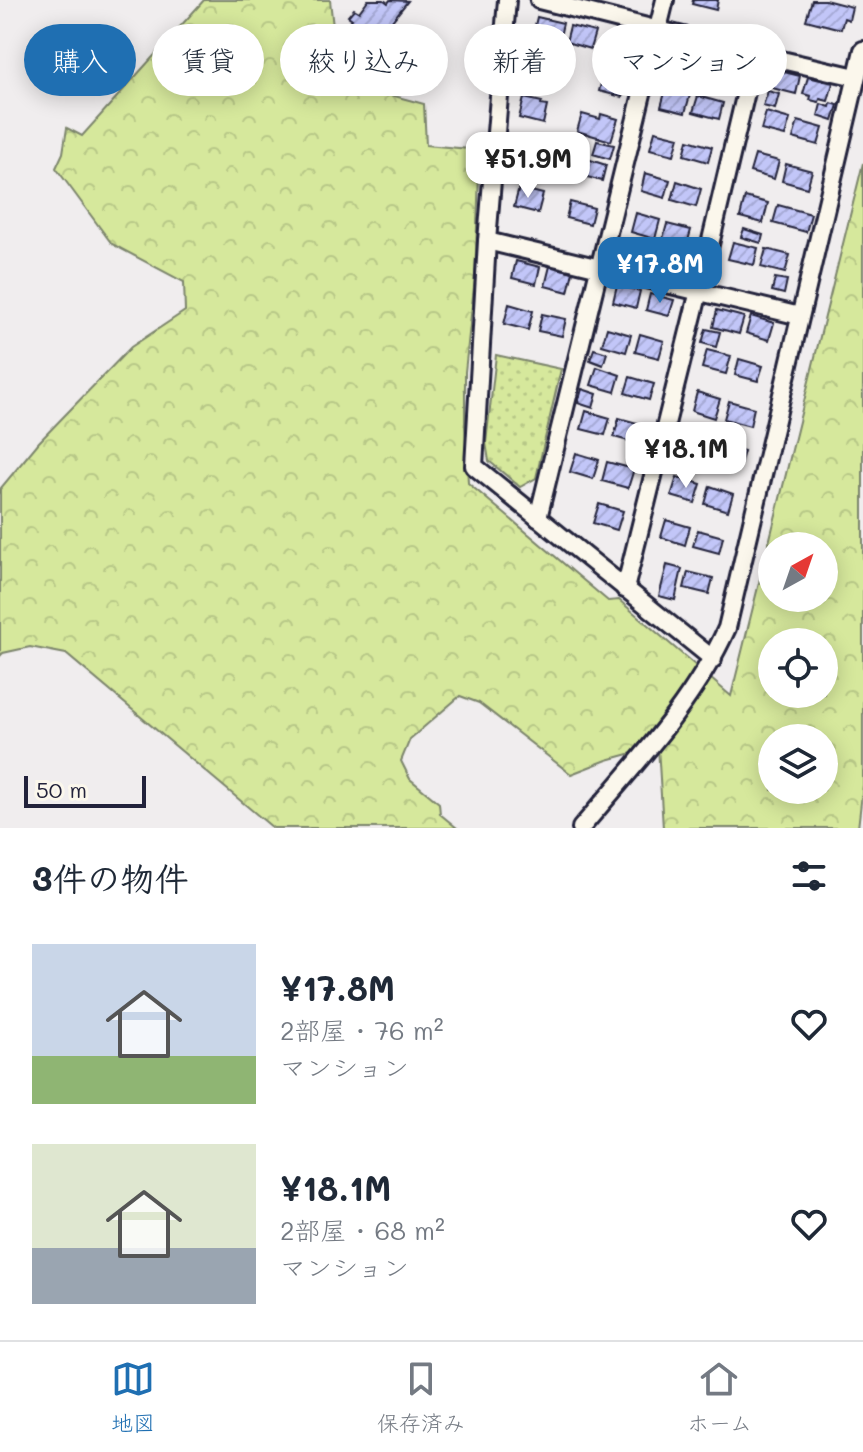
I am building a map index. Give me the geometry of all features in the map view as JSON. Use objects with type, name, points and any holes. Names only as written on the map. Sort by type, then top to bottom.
[{"type":"street","points":[[507,0],[487,241],[474,466],[713,659]]},
{"type":"street","points":[[539,0],[637,24]]},
{"type":"street","points":[[659,24],[665,0]]},
{"type":"street","points":[[581,828],[679,711],[713,659],[727,628],[863,50]]},
{"type":"street","points":[[787,61],[856,77]]},
{"type":"street","points":[[538,518],[642,96]]},
{"type":"street","points":[[625,589],[745,96]]},
{"type":"street","points":[[487,241],[800,316]]},
{"type":"green space","points":[[204,0],[330,0],[333,24],[280,24],[280,96],[394,96],[424,104],[426,145],[480,150],[475,277],[465,372],[468,483],[608,601],[619,600],[731,696],[758,587],[758,612],[838,612],[838,532],[772,532],[863,163],[863,785],[858,828],[663,828],[658,746],[571,774],[479,703],[460,696],[410,739],[401,761],[410,779],[439,803],[440,814],[457,828],[273,828],[66,654],[30,647],[0,656],[0,489],[39,442],[131,347],[185,311],[184,282],[112,244],[56,168],[63,153],[67,128],[82,136],[118,96],[136,96],[136,76],[152,58],[152,96],[264,96],[264,24],[182,24]]},
{"type":"green space","points":[[496,355],[561,369],[536,478],[520,487],[489,461],[486,443]]},
{"type":"building","points":[[368,0],[388,3],[390,0],[408,1],[389,24],[348,24],[352,19],[348,16],[354,9],[359,12]]},
{"type":"building","points":[[693,0],[718,0],[716,10],[692,4]]},
{"type":"building","points":[[812,0],[852,7],[849,20],[844,18],[841,29],[806,20]]},
{"type":"building","points":[[537,17],[563,23],[563,24],[535,24]]},
{"type":"building","points":[[576,27],[592,31],[590,49],[576,45]]},
{"type":"building","points":[[787,73],[800,76],[796,94],[787,92]]},
{"type":"building","points":[[808,77],[833,83],[828,101],[810,100],[811,96],[803,94]]},
{"type":"building","points":[[664,96],[690,96],[685,113],[661,107]]},
{"type":"building","points":[[698,96],[723,103],[719,119],[693,112]]},
{"type":"building","points":[[766,96],[778,96],[775,109],[763,106]]},
{"type":"building","points":[[524,98],[547,106],[543,124],[519,118]]},
{"type":"building","points":[[831,103],[838,105],[833,121],[818,116],[821,104],[830,107]]},
{"type":"building","points":[[766,112],[790,119],[785,136],[761,130]]},
{"type":"building","points":[[582,114],[600,119],[601,114],[618,119],[611,141],[577,131]]},
{"type":"building","points":[[798,121],[823,128],[818,145],[793,138]]},
{"type":"building","points":[[655,131],[679,137],[674,155],[650,149]]},
{"type":"building","points":[[688,140],[712,147],[708,162],[684,155]]},
{"type":"building","points":[[597,141],[614,145],[610,159],[593,154]]},
{"type":"building","points":[[522,142],[546,149],[541,170],[513,162]]},
{"type":"building","points":[[755,155],[779,161],[774,179],[750,172]]},
{"type":"building","points":[[581,157],[606,165],[602,181],[576,174]]},
{"type":"building","points":[[786,164],[812,171],[807,188],[782,181]]},
{"type":"building","points":[[512,169],[526,172],[524,184],[510,181]]},
{"type":"building","points":[[645,173],[670,180],[665,198],[641,191]]},
{"type":"building","points":[[677,181],[701,189],[696,207],[672,200]]},
{"type":"building","points":[[519,188],[543,194],[538,213],[514,207]]},
{"type":"building","points":[[745,197],[768,203],[763,223],[740,217]]},
{"type":"building","points":[[570,202],[594,208],[590,224],[566,218]]},
{"type":"building","points":[[778,205],[811,214],[806,232],[773,223]]},
{"type":"building","points":[[636,213],[660,220],[655,239],[631,232]]},
{"type":"building","points":[[667,224],[691,230],[686,248],[662,242]]},
{"type":"building","points":[[744,229],[763,235],[761,243],[741,237]]},
{"type":"building","points":[[644,242],[654,245],[650,260],[640,258]]},
{"type":"building","points":[[733,242],[758,248],[754,265],[728,259]]},
{"type":"building","points":[[766,249],[790,255],[785,273],[761,267]]},
{"type":"building","points":[[516,261],[540,267],[536,284],[512,278]]},
{"type":"building","points":[[550,266],[573,272],[568,292],[545,286]]},
{"type":"building","points":[[775,278],[787,280],[784,294],[772,291]]},
{"type":"building","points":[[617,285],[640,291],[636,308],[613,302]]},
{"type":"building","points":[[650,294],[674,300],[669,316],[646,310]]},
{"type":"building","points":[[509,304],[533,311],[528,330],[504,324]]},
{"type":"building","points":[[717,310],[744,317],[739,334],[713,327]]},
{"type":"building","points":[[542,314],[566,319],[562,336],[538,331]]},
{"type":"building","points":[[751,316],[774,323],[769,340],[746,333]]},
{"type":"building","points":[[607,328],[631,335],[626,352],[602,345]]},
{"type":"building","points":[[706,329],[720,332],[716,347],[702,343]]},
{"type":"building","points":[[640,334],[664,341],[659,358],[635,352]]},
{"type":"building","points":[[594,349],[607,353],[603,365],[590,360]]},
{"type":"building","points":[[707,350],[731,356],[726,374],[702,368]]},
{"type":"building","points":[[739,359],[763,366],[758,381],[735,375]]},
{"type":"building","points":[[597,367],[620,375],[615,392],[591,385]]},
{"type":"building","points":[[630,377],[654,384],[649,400],[625,393]]},
{"type":"building","points":[[582,389],[597,394],[593,408],[578,403]]},
{"type":"building","points":[[697,392],[720,399],[714,418],[692,411]]},
{"type":"building","points":[[729,401],[754,408],[750,426],[724,419]]},
{"type":"building","points":[[586,411],[610,418],[605,435],[581,429]]},
{"type":"building","points":[[619,418],[644,425],[639,444],[614,437]]},
{"type":"building","points":[[686,436],[711,444],[706,461],[681,453]]},
{"type":"building","points":[[719,444],[744,451],[739,469],[714,462]]},
{"type":"building","points":[[576,453],[599,460],[593,479],[570,472]]},
{"type":"building","points":[[607,462],[634,469],[628,488],[602,481]]},
{"type":"building","points":[[677,477],[701,484],[695,503],[671,496]]},
{"type":"building","points":[[710,486],[733,494],[728,511],[705,504]]},
{"type":"building","points":[[599,504],[623,511],[617,530],[593,523]]},
{"type":"building","points":[[666,520],[690,527],[685,545],[661,537]]},
{"type":"building","points":[[698,530],[723,537],[719,553],[693,546]]},
{"type":"building","points":[[667,565],[682,569],[675,600],[659,596]]},
{"type":"building","points":[[688,572],[713,578],[709,594],[684,588]]}]
